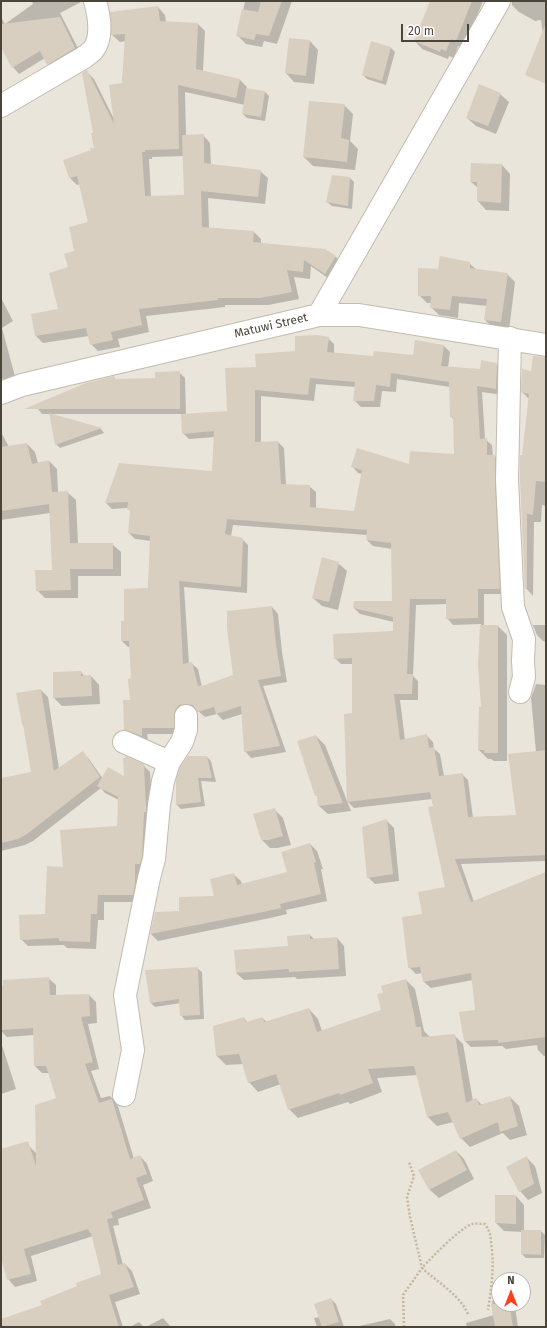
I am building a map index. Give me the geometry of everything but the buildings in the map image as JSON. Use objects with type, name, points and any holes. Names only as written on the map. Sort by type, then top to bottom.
[{"type":"street","points":[[1,106],[83,58],[94,49],[98,38],[99,25],[98,11],[95,1]]},
{"type":"street","points":[[319,315],[499,1]]},
{"type":"street","name":"Matuwi Street","points":[[1,393],[22,386],[319,315],[359,315],[510,338],[546,345]]},
{"type":"street","points":[[510,338],[507,480],[513,608],[524,639],[524,677],[520,692]]},
{"type":"street","points":[[124,1096],[133,1050],[125,995],[154,859],[159,804],[163,781],[169,762],[182,742],[186,730],[186,716]]},
{"type":"street","points":[[124,742],[169,762]]},
{"type":"path","points":[[408,1162],[414,1176],[407,1197],[422,1268],[451,1292],[468,1314]]},
{"type":"path","points":[[404,1327],[403,1295],[422,1268],[434,1255],[460,1232],[472,1224],[485,1224],[491,1233],[494,1264],[488,1310]]},
{"type":"shaded area","points":[[1,1],[546,1],[546,1327],[1,1327]]}]
